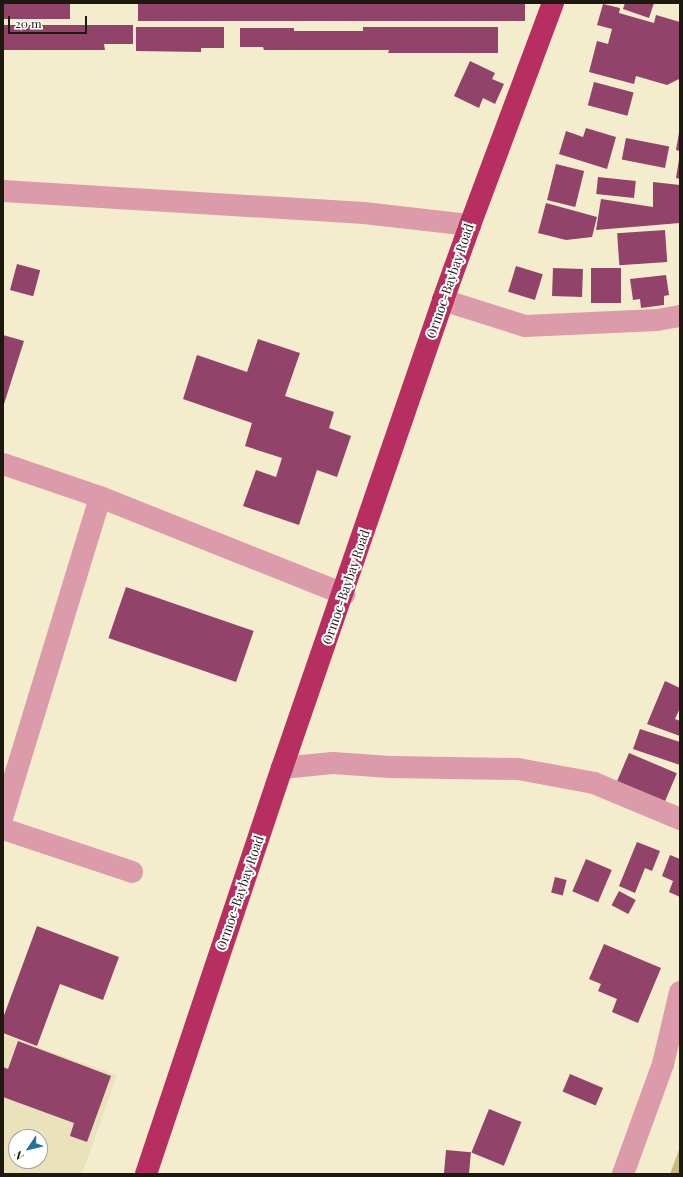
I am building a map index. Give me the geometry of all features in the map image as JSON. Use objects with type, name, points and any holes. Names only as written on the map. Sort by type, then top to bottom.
[{"type":"highway","name":"Ormoc-Baybay Road","points":[[146,1174],[282,768],[344,594],[443,300],[553,3]]},
{"type":"street","points":[[3,191],[364,213],[470,225]]},
{"type":"street","points":[[443,300],[525,326],[657,320],[680,316]]},
{"type":"street","points":[[3,464],[100,497],[344,594]]},
{"type":"street","points":[[3,815],[100,497]]},
{"type":"street","points":[[282,768],[334,763],[390,767],[518,769],[594,783],[680,819]]},
{"type":"street","points":[[3,829],[132,872]]},
{"type":"street","points":[[623,1174],[664,1064],[680,992]]},
{"type":"shaded area","points":[[3,1035],[117,1075],[82,1174],[3,1174]]},
{"type":"shaded area","points":[[680,1147],[680,1174],[670,1174]]},
{"type":"building","points":[[3,3],[70,3],[70,19],[3,19]]},
{"type":"building","points":[[138,3],[525,3],[525,21],[138,21]]},
{"type":"building","points":[[625,3],[654,3],[649,18],[623,9]]},
{"type":"building","points":[[603,4],[620,8],[619,13],[654,23],[656,15],[680,22],[679,79],[667,85],[636,76],[634,84],[589,72],[597,41],[608,44],[612,29],[597,25]]},
{"type":"building","points":[[3,25],[133,25],[133,44],[104,44],[105,50],[3,50]]},
{"type":"building","points":[[136,27],[224,27],[224,48],[201,48],[201,52],[136,51]]},
{"type":"building","points":[[363,27],[498,27],[498,53],[388,53],[389,50],[264,50],[263,47],[240,47],[240,28],[294,28],[294,31],[363,31]]},
{"type":"building","points":[[470,61],[495,73],[492,79],[504,84],[495,104],[483,98],[479,108],[454,96]]},
{"type":"building","points":[[594,82],[634,93],[627,116],[588,105]]},
{"type":"building","points":[[586,128],[616,137],[607,169],[559,154],[566,131],[583,137]]},
{"type":"building","points":[[680,133],[680,151],[676,150]]},
{"type":"building","points":[[626,138],[669,146],[665,168],[622,160]]},
{"type":"building","points":[[680,160],[680,179],[676,178]]},
{"type":"building","points":[[556,164],[584,171],[575,207],[547,200]]},
{"type":"building","points":[[598,177],[636,181],[634,198],[596,194]]},
{"type":"building","points":[[653,182],[680,185],[680,223],[596,230],[601,199],[653,207]]},
{"type":"building","points":[[546,203],[597,217],[592,237],[566,240],[538,233]]},
{"type":"building","points":[[665,230],[667,262],[619,265],[617,233]]},
{"type":"building","points":[[17,264],[40,270],[33,296],[10,290]]},
{"type":"building","points":[[516,266],[543,274],[535,300],[508,292]]},
{"type":"building","points":[[553,268],[583,269],[582,297],[552,296]]},
{"type":"building","points":[[591,268],[621,268],[621,303],[591,303]]},
{"type":"building","points":[[666,275],[669,295],[664,296],[664,305],[641,308],[640,299],[633,300],[630,279]]},
{"type":"building","points":[[3,335],[24,341],[4,404],[3,404]]},
{"type":"building","points":[[258,339],[300,353],[285,396],[334,412],[329,428],[351,436],[337,477],[317,470],[299,525],[243,506],[256,470],[276,477],[282,458],[245,446],[252,423],[183,399],[197,355],[247,372]]},
{"type":"building","points":[[126,587],[254,631],[236,682],[108,638]]},
{"type":"building","points":[[665,681],[680,688],[680,708],[675,719],[680,721],[680,736],[647,724]]},
{"type":"building","points":[[640,729],[680,742],[680,765],[633,749]]},
{"type":"building","points":[[629,753],[677,773],[664,804],[616,783]]},
{"type":"building","points":[[637,842],[660,851],[652,871],[645,868],[635,893],[619,886]]},
{"type":"building","points":[[670,855],[680,859],[680,897],[669,892],[673,881],[662,876]]},
{"type":"building","points":[[586,859],[612,870],[598,902],[572,891]]},
{"type":"building","points":[[555,877],[567,880],[563,895],[551,893]]},
{"type":"building","points":[[619,891],[636,900],[628,914],[611,905]]},
{"type":"building","points":[[37,926],[119,957],[103,1000],[60,984],[37,1046],[3,1033],[3,1018]]},
{"type":"building","points":[[604,944],[661,968],[638,1023],[612,1012],[617,999],[598,991],[601,984],[589,979]]},
{"type":"building","points":[[18,1041],[111,1076],[87,1142],[70,1136],[74,1123],[3,1097],[3,1067],[8,1069]]},
{"type":"building","points":[[570,1074],[603,1088],[596,1106],[563,1091]]},
{"type":"building","points":[[489,1109],[521,1122],[504,1166],[471,1153]]},
{"type":"building","points":[[446,1150],[471,1152],[469,1174],[444,1173]]}]
